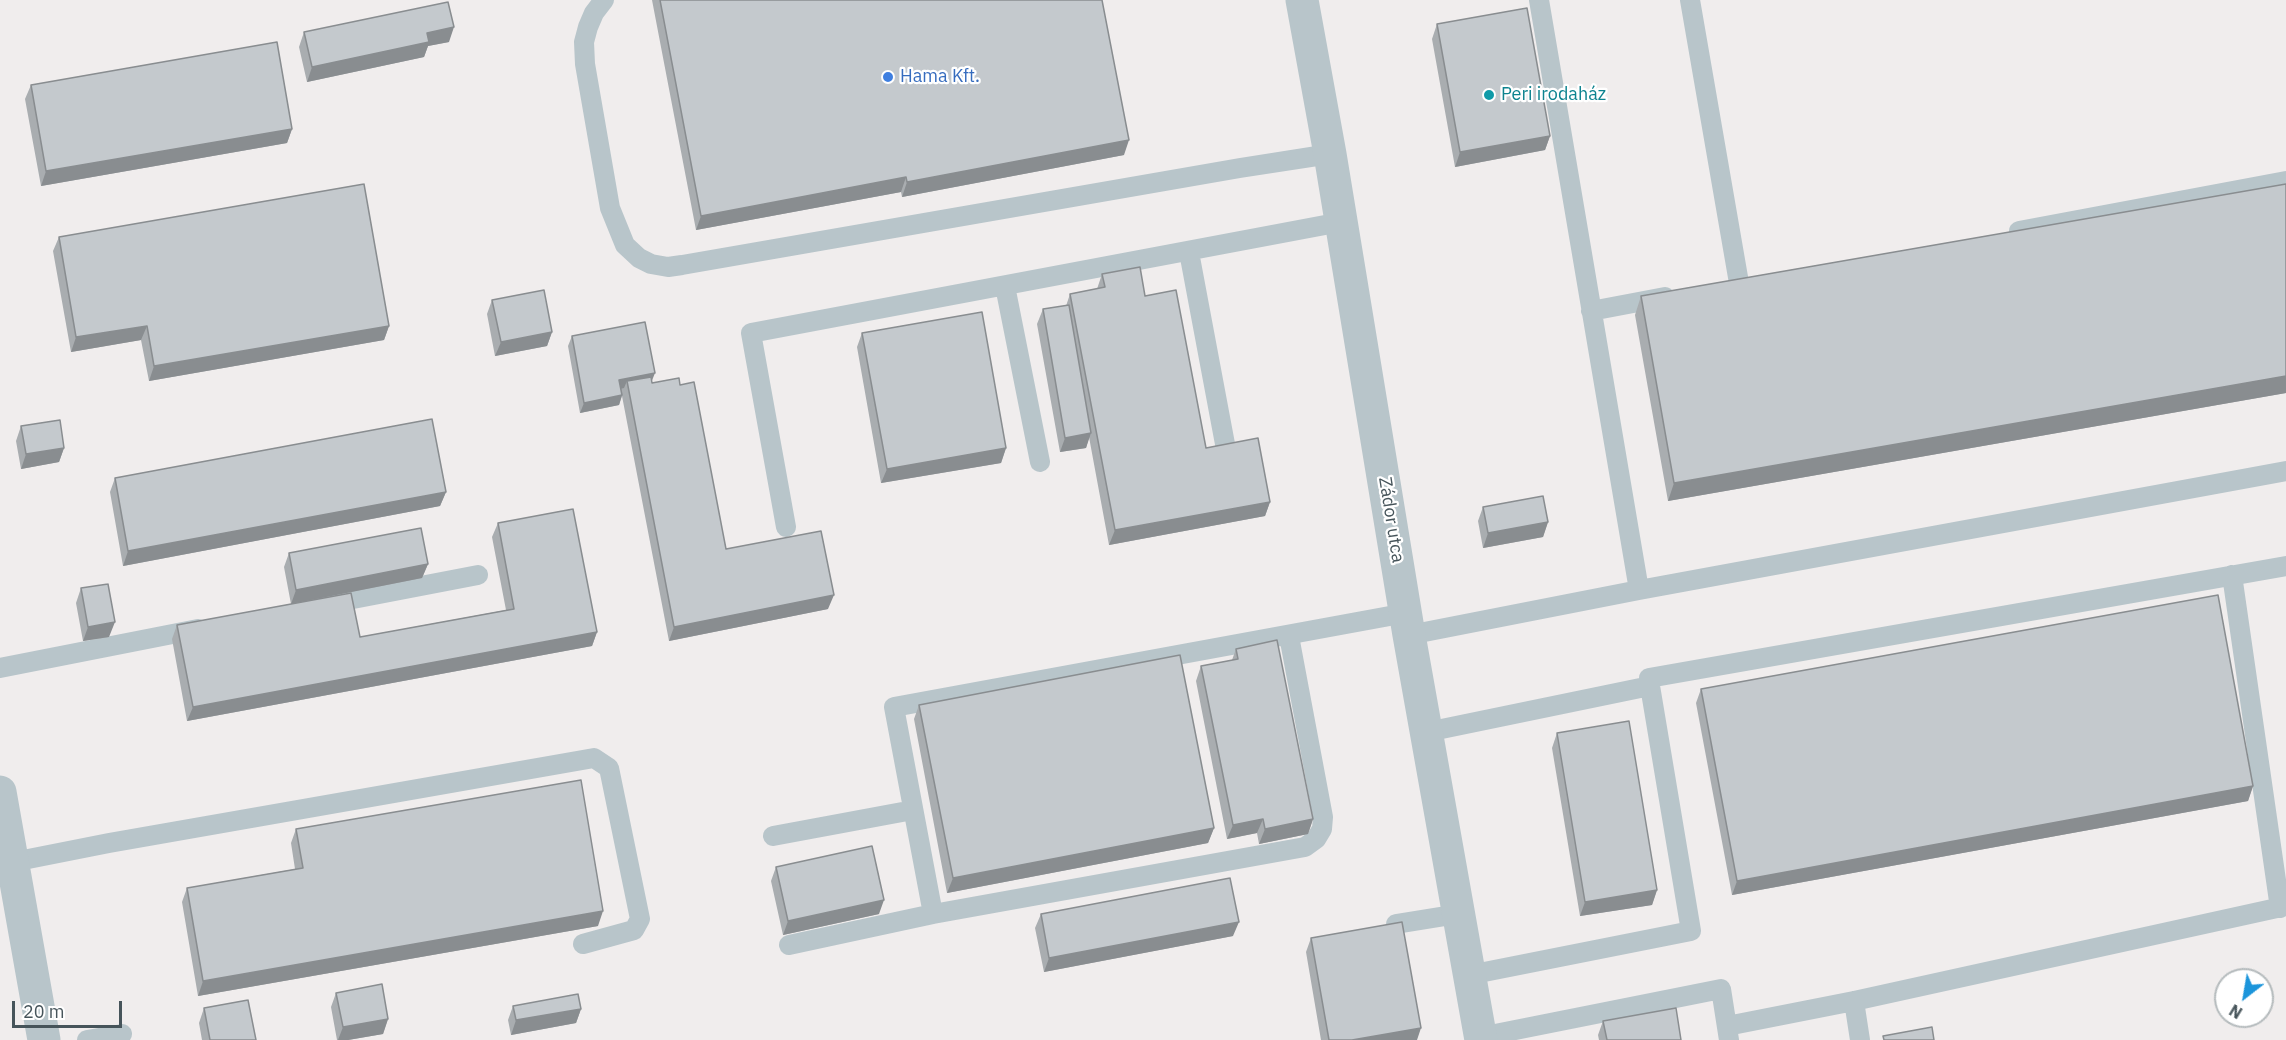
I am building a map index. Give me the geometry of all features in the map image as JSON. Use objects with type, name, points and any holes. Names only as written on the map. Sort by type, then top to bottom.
[{"type":"street","name":"Zádor utca","points":[[1302,0],[1480,1039]]},
{"type":"street","points":[[0,792],[44,1040]]},
{"type":"lane","points":[[604,0],[594,13],[588,27],[585,64],[610,208],[625,245],[639,258],[651,264],[668,267],[682,265],[1330,154]]},
{"type":"lane","points":[[1539,0],[1639,590]]},
{"type":"lane","points":[[1690,0],[1739,284]]},
{"type":"lane","points":[[1995,235],[2286,181]]},
{"type":"lane","points":[[786,527],[751,333],[1341,222]]},
{"type":"lane","points":[[1189,252],[1225,444]]},
{"type":"lane","points":[[1717,288],[1763,279]]},
{"type":"lane","points":[[1005,286],[1040,462]]},
{"type":"lane","points":[[1592,311],[1683,294]]},
{"type":"lane","points":[[933,914],[894,707],[1289,636],[1408,624],[1639,590],[2286,471]]},
{"type":"lane","points":[[1469,975],[1691,931],[1648,678],[2286,566]]},
{"type":"lane","points":[[314,607],[478,575]]},
{"type":"lane","points":[[1480,1039],[1721,989],[1728,1033],[1854,1001],[2283,907],[2232,575]]},
{"type":"lane","points":[[0,669],[221,625]]},
{"type":"lane","points":[[789,945],[933,914],[1305,847],[1316,839],[1322,829],[1323,817],[1289,636]]},
{"type":"lane","points":[[1427,732],[1650,686]]},
{"type":"lane","points":[[13,862],[120,841],[594,758],[609,768],[640,919],[634,930],[582,944]]},
{"type":"lane","points":[[773,836],[913,810]]},
{"type":"lane","points":[[1396,924],[1458,914]]},
{"type":"lane","points":[[1854,1001],[1860,1040]]},
{"type":"lane","points":[[87,1040],[122,1034]]},
{"type":"building","name":"Hama Kft.","points":[[660,0],[1102,0],[1129,140],[907,182],[906,177],[701,216]]},
{"type":"building","points":[[448,2],[454,27],[427,33],[429,42],[312,67],[304,32]]},
{"type":"building","name":"Peri irodaház","points":[[1527,8],[1550,136],[1460,152],[1437,24]]},
{"type":"building","points":[[277,42],[292,129],[46,171],[31,85]]},
{"type":"building","points":[[364,184],[389,326],[154,366],[147,326],[76,337],[59,237]]},
{"type":"building","points":[[2286,184],[2286,376],[1674,483],[1641,296]]},
{"type":"building","points":[[1140,267],[1145,296],[1176,290],[1206,448],[1258,438],[1270,502],[1115,530],[1070,294],[1105,287],[1102,274]]},
{"type":"building","points":[[544,290],[552,332],[501,342],[492,300]]},
{"type":"building","points":[[1069,305],[1091,433],[1065,438],[1043,309]]},
{"type":"building","points":[[982,312],[1006,448],[887,469],[862,333]]},
{"type":"building","points":[[645,322],[655,373],[619,380],[622,395],[584,403],[572,336]]},
{"type":"building","points":[[651,377],[652,383],[679,378],[680,385],[694,382],[726,549],[821,531],[834,595],[674,627],[627,381]]},
{"type":"building","points":[[432,419],[446,492],[128,551],[115,478]]},
{"type":"building","points":[[60,420],[64,448],[26,454],[21,426]]},
{"type":"building","points":[[1543,496],[1548,522],[1488,533],[1483,507]]},
{"type":"building","points":[[573,509],[597,632],[193,707],[177,625],[351,593],[360,637],[514,609],[498,523]]},
{"type":"building","points":[[421,528],[428,564],[296,590],[289,553]]},
{"type":"building","points":[[108,584],[115,622],[88,627],[81,588]]},
{"type":"building","points":[[2218,595],[2253,786],[1737,881],[1701,689]]},
{"type":"building","points":[[1277,640],[1313,819],[1265,829],[1263,819],[1233,825],[1201,666],[1238,659],[1236,649]]},
{"type":"building","points":[[1180,655],[1214,828],[953,878],[919,705]]},
{"type":"building","points":[[1629,721],[1657,890],[1585,902],[1557,733]]},
{"type":"building","points":[[581,780],[603,911],[203,981],[187,888],[303,868],[296,829]]},
{"type":"building","points":[[872,846],[884,900],[788,921],[776,867]]},
{"type":"building","points":[[1230,878],[1239,922],[1049,958],[1041,914]]},
{"type":"building","points":[[1402,922],[1421,1028],[1352,1040],[1329,1040],[1311,938]]},
{"type":"building","points":[[382,984],[388,1019],[343,1027],[336,993]]},
{"type":"building","points":[[578,994],[581,1009],[516,1020],[513,1006]]},
{"type":"building","points":[[248,1000],[256,1040],[210,1040],[204,1008]]},
{"type":"building","points":[[1676,1008],[1681,1040],[1607,1040],[1603,1021]]},
{"type":"building","points":[[1932,1027],[1934,1040],[1884,1040],[1883,1036]]},
{"type":"place","name":"Hama Kft.","points":[[888,77]]},
{"type":"place","name":"Peri irodaház","points":[[1489,95]]}]
